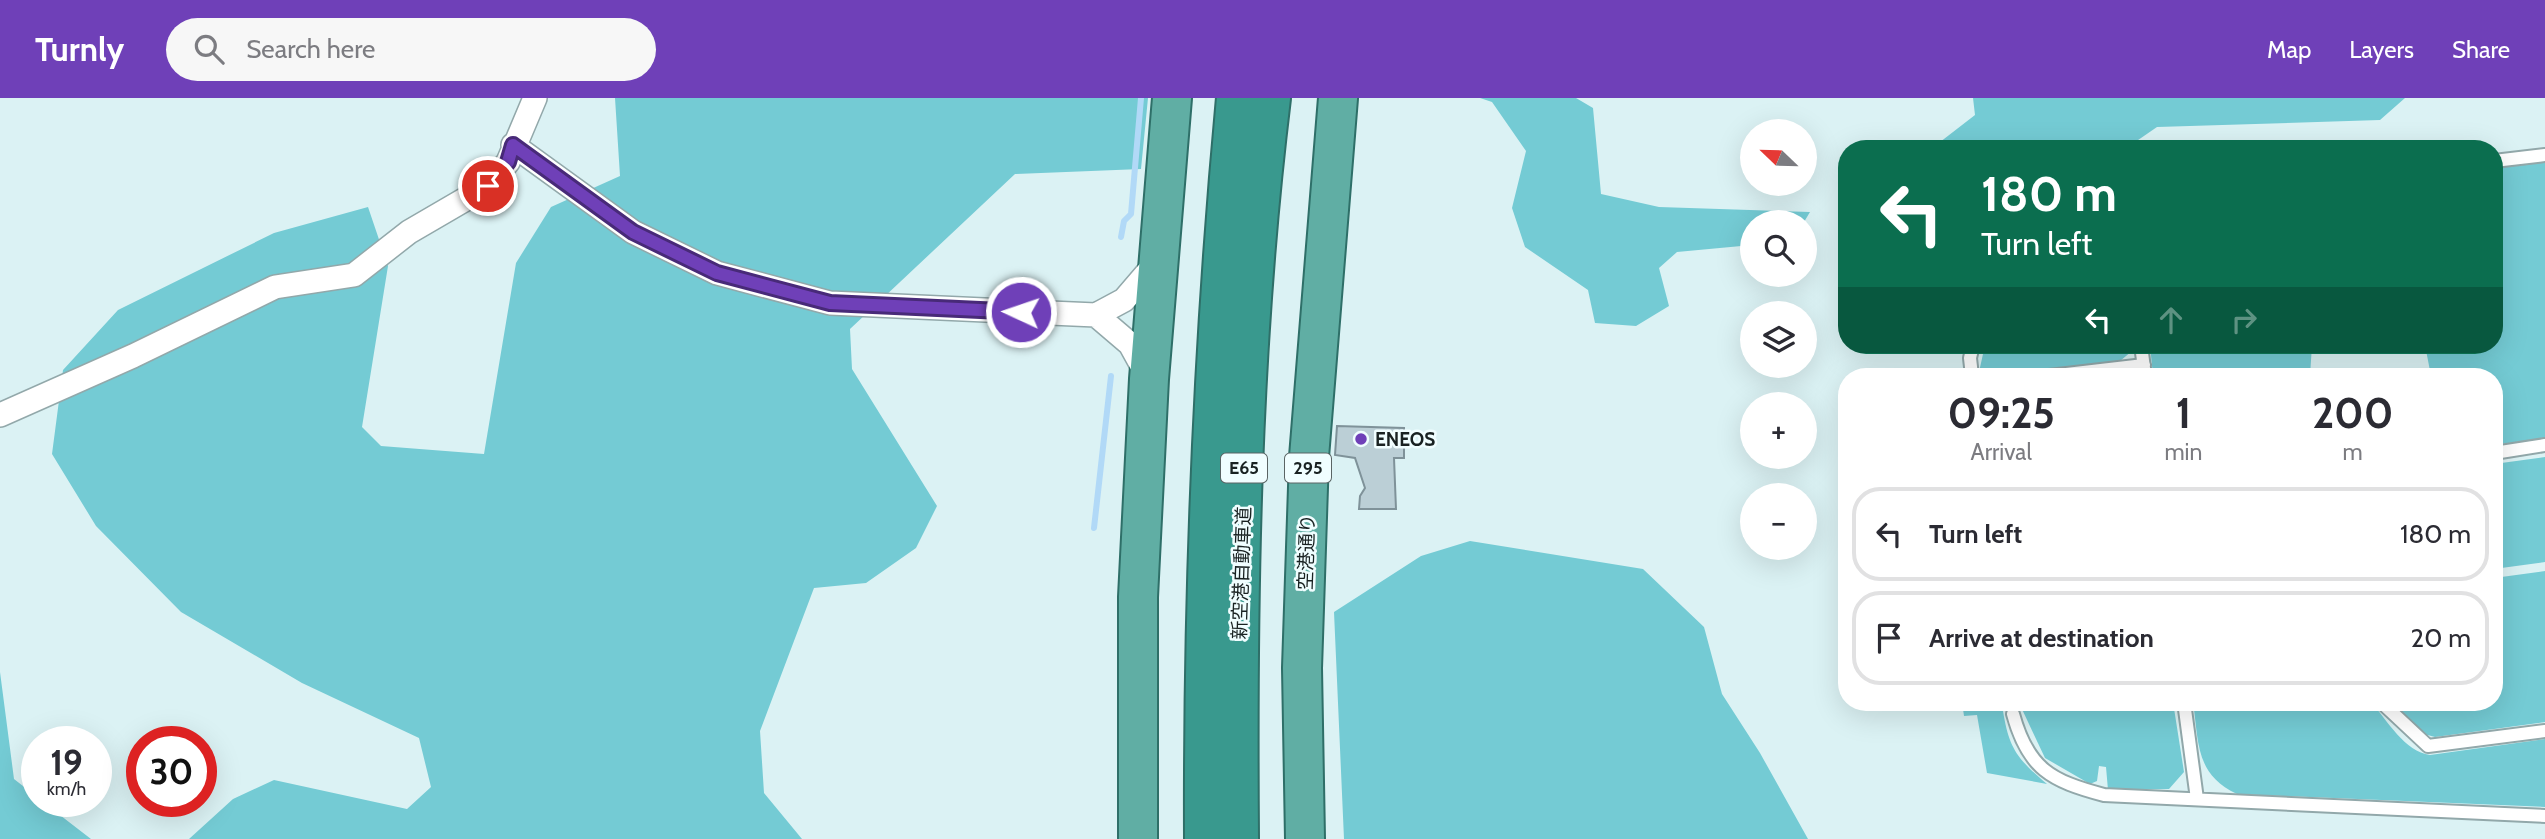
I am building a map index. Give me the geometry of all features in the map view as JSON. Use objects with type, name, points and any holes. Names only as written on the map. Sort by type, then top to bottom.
[{"type":"highway","points":[[1138,839],[1138,597],[1149,379],[1172,98]]},
{"type":"highway","name":"新空港自動車道","points":[[1204,839],[1203,689],[1211,453],[1220,280],[1236,98]]},
{"type":"highway","name":"新空港自動車道","points":[[1239,839],[1238,688],[1245,454],[1255,282],[1271,98]]},
{"type":"highway","name":"空港通り","points":[[1306,839],[1302,668],[1309,457],[1338,98]]},
{"type":"street","points":[[0,415],[133,356],[275,287],[354,275],[418,226],[488,186],[508,162],[535,98]]},
{"type":"street","points":[[513,145],[633,232],[717,273],[830,303],[1096,316],[1118,305],[1138,288],[1158,258]]},
{"type":"street","points":[[1096,316],[1130,344],[1149,379]]},
{"type":"lane","points":[[2503,160],[2545,155]]},
{"type":"lane","points":[[2503,452],[2545,445]]},
{"type":"lane","points":[[2185,711],[2197,799]]},
{"type":"lane","points":[[2391,711],[2428,746],[2545,731]]},
{"type":"lane","points":[[2013,714],[2030,758],[2055,778],[2104,795],[2545,816]]},
{"type":"shaded area","points":[[615,98],[1148,98],[1141,169],[1015,174],[850,329],[852,369],[937,506],[916,548],[866,583],[814,588],[760,731],[764,793],[802,839],[189,839],[213,817],[217,817],[217,814],[233,799],[274,780],[407,809],[431,787],[419,738],[302,683],[181,612],[96,526],[52,454],[63,370],[118,310],[274,233],[368,207],[388,266],[362,427],[381,446],[484,454],[516,263],[551,207],[620,176]]},
{"type":"shaded area","points":[[1480,98],[1576,98],[1593,108],[1601,194],[1659,207],[1750,210],[1740,210],[1740,246],[1677,252],[1659,268],[1669,306],[1636,326],[1595,323],[1588,290],[1525,247],[1512,208],[1526,151],[1492,102]]},
{"type":"shaded area","points":[[1973,98],[2405,98],[2380,120],[2157,127],[2138,140],[1943,140],[1975,115]]},
{"type":"shaded area","points":[[2545,161],[2545,438],[2503,444],[2503,368],[2429,368],[2427,354],[2503,354],[2503,164]]},
{"type":"shaded area","points":[[1983,354],[2128,354],[2120,361],[2071,368],[1980,368]]},
{"type":"shaded area","points":[[2151,354],[2311,354],[2311,368],[2152,368]]},
{"type":"shaded area","points":[[2545,457],[2545,562],[2503,568],[2503,463]]},
{"type":"shaded area","points":[[1470,541],[1643,569],[1704,627],[1722,694],[1760,753],[1808,839],[1344,839],[1334,612],[1421,556]]},
{"type":"shaded area","points":[[2545,571],[2545,722],[2435,737],[2424,734],[2401,711],[2503,711],[2503,577]]},
{"type":"shaded area","points":[[0,672],[14,779],[21,784],[21,817],[62,817],[91,839],[0,839]]},
{"type":"shaded area","points":[[1963,711],[2003,711],[2008,735],[2016,752],[2047,784],[1987,773],[1977,715],[1964,716]]},
{"type":"shaded area","points":[[2023,711],[2174,711],[2184,772],[2169,789],[2108,790],[2106,767],[2099,766],[2097,781],[2090,784],[2045,758]]},
{"type":"shaded area","points":[[2194,711],[2378,711],[2412,748],[2430,755],[2545,739],[2545,807],[2237,794],[2213,777],[2206,767],[2198,744]]},
{"type":"building","points":[[1337,426],[1404,428],[1404,458],[1394,458],[1396,509],[1359,509],[1360,496],[1365,488],[1355,458],[1335,455]]},
{"type":"waterway","points":[[1121,237],[1124,221],[1131,214],[1141,98]]},
{"type":"waterway","points":[[1094,528],[1111,376]]},
{"type":"place","name":"ENEOS","points":[[1361,439]]},
{"type":"route","points":[[488,186],[508,162],[513,145],[633,232],[717,273],[830,303],[1021,312]]}]
